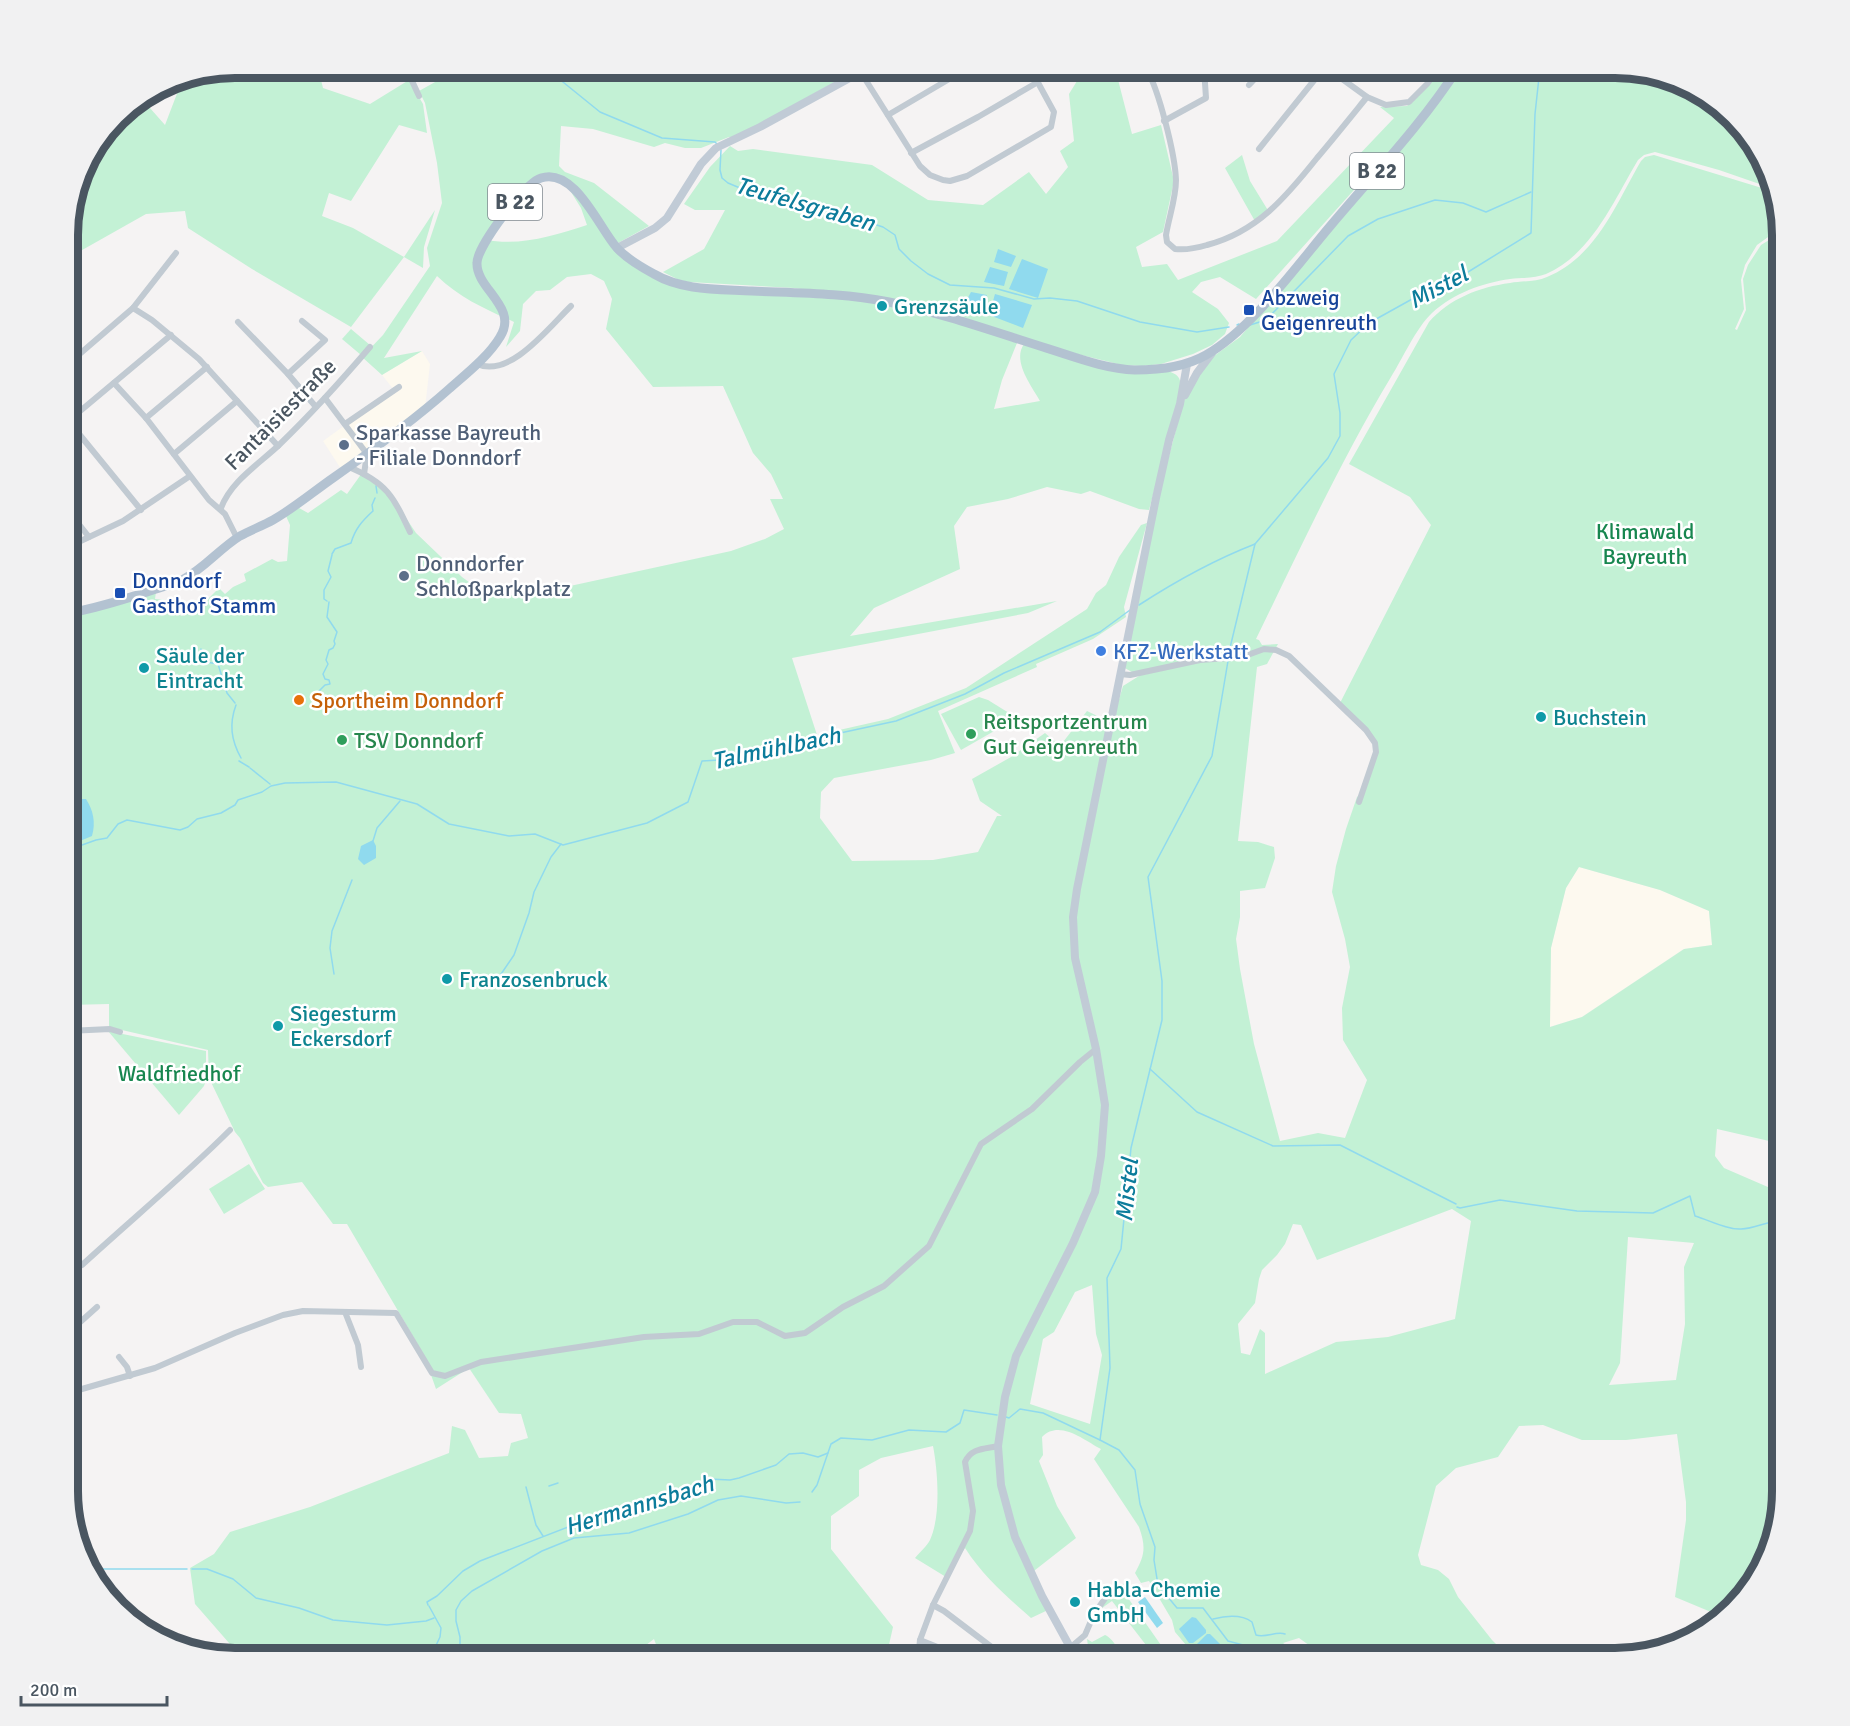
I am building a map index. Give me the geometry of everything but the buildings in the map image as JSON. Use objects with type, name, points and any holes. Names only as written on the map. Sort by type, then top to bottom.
[{"type":"main road","points":[[618,248],[655,228],[667,218],[701,164],[720,146],[849,78]]},
{"type":"main road","name":"B 22","points":[[78,610],[176,582],[196,572],[237,538],[273,520],[294,506],[418,417],[477,364],[500,338],[505,324],[500,306],[477,269],[478,256],[506,214],[531,183],[537,179],[552,176],[565,181],[585,202],[618,248],[660,278],[684,286],[832,294],[888,302],[990,330],[1100,365],[1133,370],[1163,368],[1188,363],[1214,350],[1236,333],[1293,271],[1452,78]]},
{"type":"main road","points":[[1188,381],[1214,350]]},
{"type":"main road","points":[[1071,1647],[1042,1596],[1015,1537],[1001,1485],[998,1446],[1001,1416],[1016,1356],[1073,1243],[1095,1191],[1105,1105],[1096,1049],[1078,973],[1073,917],[1120,674],[1169,440],[1188,381],[1188,363]]},
{"type":"main road","points":[[1163,368],[1177,372],[1188,381]]},
{"type":"street","points":[[410,78],[418,96]]},
{"type":"street","points":[[868,78],[920,166],[936,178],[950,181],[967,176],[1051,127],[1054,112],[1036,78]]},
{"type":"street","points":[[888,115],[951,78]]},
{"type":"street","points":[[1149,78],[1171,147],[1176,182],[1166,235],[1167,242],[1175,249],[1202,247],[1236,235],[1256,223],[1288,194],[1367,97]]},
{"type":"street","points":[[1164,121],[1206,98],[1205,78]]},
{"type":"street","points":[[1249,85],[1256,78]]},
{"type":"street","points":[[1259,149],[1318,78]]},
{"type":"street","points":[[1340,78],[1367,97],[1386,105],[1409,102],[1432,78]]},
{"type":"street","points":[[911,153],[1038,82]]},
{"type":"street","points":[[78,355],[133,308],[176,252]]},
{"type":"street","points":[[477,364],[483,367],[515,359],[571,306]]},
{"type":"street","points":[[133,308],[171,335],[207,367],[278,446]]},
{"type":"street","points":[[288,374],[325,340],[302,321]]},
{"type":"street","points":[[238,322],[316,407]]},
{"type":"street","points":[[78,413],[171,335]]},
{"type":"street","name":"Fantaisiestraße","points":[[221,508],[232,488],[278,446],[325,398],[370,347]]},
{"type":"street","points":[[146,418],[207,367]]},
{"type":"street","points":[[114,383],[146,418],[209,500],[221,508],[237,538]]},
{"type":"street","points":[[345,424],[399,387]]},
{"type":"street","points":[[325,398],[367,454],[364,474]]},
{"type":"street","points":[[174,454],[237,401]]},
{"type":"street","points":[[78,433],[141,510]]},
{"type":"street","points":[[349,467],[364,474],[388,491],[396,502],[410,532]]},
{"type":"street","points":[[78,542],[141,510],[190,476]]},
{"type":"street","points":[[78,523],[89,537]]},
{"type":"street","points":[[1120,674],[1130,675],[1200,660],[1242,657],[1264,649],[1276,650],[1289,656],[1366,730],[1375,743],[1376,752],[1359,802]]},
{"type":"street","points":[[78,1031],[110,1029],[120,1032]]},
{"type":"street","points":[[78,1390],[155,1368],[235,1333],[284,1315],[303,1311],[396,1313],[432,1373],[445,1376],[481,1362],[644,1337],[699,1334],[733,1322],[757,1322],[785,1336],[805,1333],[843,1307],[884,1286],[929,1246],[981,1144],[1032,1109],[1096,1049]]},
{"type":"street","points":[[78,1267],[189,1170],[230,1130]]},
{"type":"street","points":[[78,1324],[97,1306]]},
{"type":"street","points":[[345,1312],[358,1345],[361,1367]]},
{"type":"street","points":[[119,1358],[127,1367],[130,1376]]},
{"type":"street","points":[[919,1648],[933,1605],[970,1531],[973,1511],[972,1495],[964,1468],[967,1457],[975,1450],[998,1446]]},
{"type":"street","points":[[1071,1647],[1085,1635],[1094,1614],[1111,1590]]},
{"type":"street","points":[[933,1605],[991,1648]]},
{"type":"street","points":[[920,1640],[940,1648]]},
{"type":"shaded area","points":[[422,351],[430,364],[425,408],[341,469],[323,441],[394,390],[382,375]]},
{"type":"shaded area","points":[[1579,867],[1660,890],[1709,911],[1712,945],[1684,949],[1582,1017],[1549,1027],[1551,948],[1566,888]]},
{"type":"green space","points":[[320,78],[323,88],[370,104],[409,80],[423,104],[427,133],[399,125],[351,201],[329,193],[322,216],[353,228],[404,257],[351,327],[252,269],[188,228],[185,211],[146,214],[78,252],[78,225],[83,194],[94,166],[110,139],[131,117],[147,105],[165,125],[179,89],[215,79]]},
{"type":"green space","name":"Klimawald Bayreuth","points":[[442,78],[842,78],[736,137],[729,137],[701,148],[685,148],[665,143],[654,147],[593,129],[561,126],[559,166],[565,172],[594,183],[649,226],[618,243],[614,250],[676,286],[894,305],[1017,343],[1002,380],[994,409],[1040,401],[1021,365],[1021,351],[1024,344],[1090,365],[1168,371],[1179,379],[1181,388],[1149,510],[1139,509],[1090,491],[1081,494],[1047,487],[1008,499],[967,507],[954,526],[960,569],[874,608],[850,636],[1057,601],[1028,613],[792,658],[817,735],[888,719],[966,688],[1087,609],[1096,593],[1106,585],[1119,557],[1141,525],[1147,523],[1124,607],[1126,617],[1093,639],[1036,664],[1037,667],[938,711],[955,753],[931,760],[834,778],[821,792],[820,818],[852,861],[933,860],[978,852],[997,816],[1002,816],[980,801],[972,779],[1011,757],[1045,733],[1060,746],[1087,711],[1112,723],[1123,686],[1139,676],[1123,667],[1164,475],[1183,403],[1190,387],[1214,356],[1240,337],[1369,187],[1362,181],[1256,299],[1220,277],[1201,282],[1192,292],[1218,309],[1229,323],[1225,334],[1212,345],[1193,354],[1161,364],[1122,365],[1073,353],[909,304],[794,288],[689,282],[663,272],[704,249],[725,210],[695,210],[684,204],[710,167],[730,146],[738,151],[753,149],[872,165],[928,200],[983,205],[1029,172],[1046,194],[1068,167],[1060,151],[1074,141],[1069,94],[1079,78],[1118,78],[1132,134],[1161,125],[1174,181],[1163,232],[1136,247],[1142,267],[1167,264],[1178,280],[1277,241],[1394,118],[1380,107],[1407,106],[1435,78],[1615,78],[1656,83],[1702,104],[1719,117],[1740,139],[1764,186],[1655,152],[1644,155],[1638,160],[1589,240],[1562,265],[1546,274],[1489,283],[1469,290],[1432,313],[1415,335],[1337,474],[1256,639],[1262,645],[1278,644],[1267,664],[1257,667],[1238,841],[1258,842],[1274,847],[1275,858],[1265,888],[1240,891],[1240,917],[1236,939],[1254,1044],[1280,1141],[1318,1133],[1345,1138],[1367,1080],[1343,1040],[1342,1008],[1350,967],[1332,892],[1346,829],[1357,797],[1363,793],[1376,743],[1340,703],[1431,525],[1410,497],[1349,464],[1429,322],[1446,307],[1465,295],[1498,285],[1543,279],[1564,268],[1592,243],[1603,228],[1645,157],[1654,155],[1765,189],[1771,215],[1772,234],[1757,245],[1745,265],[1741,280],[1744,309],[1735,329],[1737,330],[1746,310],[1743,279],[1748,265],[1761,245],[1772,238],[1772,1142],[1717,1129],[1715,1156],[1724,1168],[1772,1189],[1772,1501],[1767,1532],[1756,1560],[1746,1578],[1719,1609],[1714,1613],[1675,1597],[1686,1520],[1686,1502],[1677,1434],[1626,1440],[1582,1440],[1543,1425],[1519,1426],[1498,1457],[1456,1468],[1436,1486],[1418,1555],[1421,1565],[1438,1570],[1449,1579],[1458,1597],[1500,1648],[1313,1648],[1299,1638],[1283,1643],[1291,1648],[1189,1648],[1175,1632],[1172,1620],[1149,1581],[1141,1583],[1135,1573],[1143,1551],[1141,1534],[1139,1527],[1094,1459],[1101,1449],[1072,1433],[1056,1430],[1042,1437],[1043,1455],[1039,1461],[1057,1506],[1076,1538],[1030,1574],[1048,1610],[1031,1618],[987,1577],[965,1548],[946,1577],[915,1558],[930,1540],[936,1519],[937,1481],[933,1446],[881,1458],[859,1470],[859,1496],[831,1516],[831,1549],[893,1627],[888,1648],[657,1648],[654,1639],[642,1648],[233,1648],[195,1604],[190,1568],[214,1554],[230,1532],[310,1507],[449,1453],[452,1426],[465,1430],[479,1458],[508,1456],[511,1443],[528,1438],[521,1414],[499,1413],[469,1368],[436,1389],[424,1355],[347,1224],[333,1224],[302,1182],[268,1187],[263,1183],[209,1078],[208,1050],[109,1027],[109,1004],[78,1005],[78,612],[156,592],[155,599],[166,600],[172,611],[177,609],[181,616],[198,609],[219,588],[225,594],[246,581],[244,574],[272,559],[278,562],[287,561],[290,525],[286,516],[299,508],[308,513],[341,490],[347,494],[362,473],[388,491],[416,533],[462,577],[477,588],[494,594],[524,596],[731,551],[765,539],[784,529],[770,499],[783,499],[771,474],[753,453],[723,386],[653,387],[606,329],[612,299],[604,281],[591,274],[567,277],[550,290],[536,291],[523,304],[520,331],[506,347],[514,322],[464,297],[437,276],[384,358],[422,351],[382,375],[362,357],[383,335],[430,266],[427,248],[442,203],[425,103],[419,91]],"holes":[[[561,176],[581,208],[587,225],[525,241],[485,240],[536,177]],[[1579,867],[1660,890],[1709,911],[1712,945],[1684,949],[1582,1017],[1550,1027],[1551,948],[1566,888]],[[1452,1209],[1471,1221],[1455,1319],[1388,1337],[1336,1342],[1265,1374],[1265,1333],[1260,1329],[1250,1355],[1241,1353],[1238,1324],[1255,1303],[1262,1270],[1285,1244],[1293,1224],[1301,1225],[1317,1260]],[[1628,1237],[1694,1243],[1684,1267],[1685,1324],[1676,1380],[1609,1385],[1620,1363]],[[1092,1285],[1096,1334],[1102,1355],[1090,1424],[1030,1404],[1043,1339],[1054,1332],[1075,1292]]]},
{"type":"green space","points":[[1242,155],[1250,181],[1269,212],[1256,223],[1225,168]]},
{"type":"green space","points":[[435,210],[424,247],[423,268],[404,257]]},
{"type":"green space","points":[[351,329],[370,345],[361,355],[342,339]]},
{"type":"green space","name":"Reitsportzentrum Gut Geigenreuth","points":[[979,697],[1017,718],[961,750],[941,714]]},
{"type":"green space","name":"Waldfriedhof","points":[[108,1031],[206,1051],[204,1086],[179,1115]]},
{"type":"green space","points":[[249,1164],[265,1189],[224,1214],[209,1189]]},
{"type":"green space","points":[[1127,1582],[1128,1598],[1163,1648],[1148,1648],[1112,1601],[1100,1607],[1115,1588]]},
{"type":"green space","points":[[1105,1635],[1117,1648],[1089,1648],[1087,1639],[1092,1642]]},
{"type":"water","points":[[998,249],[1016,256],[1011,267],[994,262]]},
{"type":"water","points":[[1022,259],[1048,269],[1038,298],[1009,289]]},
{"type":"water","points":[[990,267],[1008,272],[1004,286],[984,282]]},
{"type":"water","points":[[971,292],[987,295],[979,313],[963,307]]},
{"type":"water","points":[[995,294],[1032,305],[1023,328],[989,315]]},
{"type":"water","points":[[86,799],[92,812],[94,826],[92,836],[78,842],[78,801]]},
{"type":"water","points":[[373,840],[376,846],[376,858],[364,865],[358,859],[361,846]]},
{"type":"water","points":[[1145,1597],[1163,1623],[1157,1628],[1138,1602]]},
{"type":"water","points":[[1192,1617],[1196,1618],[1206,1633],[1193,1643],[1189,1643],[1179,1629]]},
{"type":"water","points":[[1207,1634],[1210,1634],[1222,1646],[1222,1648],[1193,1648]]},
{"type":"waterway","name":"Teufelsgraben","points":[[558,78],[600,112],[662,138],[717,144]]},
{"type":"waterway","name":"Mistel","points":[[1229,652],[1255,544],[1328,458],[1340,436],[1340,413],[1334,374],[1351,340],[1369,323],[1468,272],[1531,233],[1535,114],[1539,78]]},
{"type":"waterway","name":"Teufelsgraben","points":[[721,150],[720,170],[722,178],[728,183],[740,188],[790,197],[883,227],[895,235],[899,249],[911,261],[928,274],[950,285],[994,288],[1034,299],[1077,301],[1140,322],[1197,332],[1229,327]]},
{"type":"waterway","name":"Teufelsgraben","points":[[1250,325],[1266,320],[1348,236],[1378,219],[1435,200],[1463,203],[1486,212],[1531,192]]},
{"type":"waterway","points":[[376,486],[377,493]]},
{"type":"waterway","points":[[332,554],[335,549],[351,543],[359,526],[373,511],[372,505],[375,498]]},
{"type":"waterway","name":"Talmühlbach","points":[[1139,605],[1196,571],[1255,544]]},
{"type":"waterway","points":[[327,601],[324,599],[324,590],[331,577],[328,571],[332,555]]},
{"type":"waterway","points":[[319,691],[325,685],[330,684],[323,674],[328,664],[326,660],[329,650],[335,644],[337,632],[327,617],[329,602]]},
{"type":"waterway","name":"Talmühlbach","points":[[78,846],[107,838],[118,824],[127,820],[180,830],[188,827],[197,819],[221,813],[235,805],[238,800],[262,792],[271,786],[285,783],[336,782],[417,804],[449,824],[509,836],[535,834],[563,845],[647,823],[688,802],[702,761],[737,759],[775,747],[896,721],[965,694],[1004,673],[1100,632],[1130,610]]},
{"type":"waterway","points":[[201,649],[204,655]]},
{"type":"waterway","points":[[204,655],[206,662],[218,664],[227,693],[235,703]]},
{"type":"waterway","name":"Mistel","points":[[1228,661],[1212,756],[1148,877],[1162,981],[1162,1020],[1131,1148],[1121,1249],[1107,1278],[1110,1368],[1100,1440],[1119,1450],[1135,1470],[1140,1504],[1155,1547],[1154,1560],[1158,1585],[1177,1608],[1203,1608],[1228,1641],[1246,1648]]},
{"type":"waterway","points":[[236,705],[232,719],[232,732],[241,758]]},
{"type":"waterway","points":[[239,761],[249,767]]},
{"type":"waterway","points":[[250,768],[270,784]]},
{"type":"waterway","points":[[373,841],[377,828],[400,801]]},
{"type":"waterway","points":[[497,980],[514,955],[534,892],[551,857],[561,844]]},
{"type":"waterway","points":[[334,974],[330,948],[332,931],[352,880]]},
{"type":"waterway","points":[[1150,1069],[1197,1112],[1273,1146],[1340,1145],[1456,1204]]},
{"type":"waterway","points":[[1457,1207],[1500,1200],[1577,1211],[1653,1213],[1690,1196],[1695,1216],[1724,1226],[1746,1229],[1772,1222]]},
{"type":"waterway","points":[[1006,1417],[1009,1418],[1020,1409],[1043,1413],[1100,1440]]},
{"type":"waterway","name":"Hermannsbach","points":[[812,1492],[817,1485],[831,1444],[841,1438],[872,1440],[909,1430],[946,1432],[960,1423],[964,1410],[997,1415]]},
{"type":"waterway","name":"Hermannsbach","points":[[428,1605],[427,1602],[437,1596],[463,1571],[480,1561],[581,1522],[646,1502],[689,1494],[709,1479],[739,1478],[776,1465],[789,1454],[803,1453],[818,1457],[828,1453]]},
{"type":"waterway","points":[[549,1486],[558,1483]]},
{"type":"waterway","points":[[526,1487],[536,1525],[543,1536]]},
{"type":"waterway","points":[[460,1648],[456,1610],[461,1601],[472,1591],[542,1551],[574,1538],[629,1533],[688,1514],[718,1500],[741,1496],[786,1503],[800,1502]]},
{"type":"waterway","points":[[99,1569],[187,1569]]},
{"type":"waterway","points":[[192,1569],[207,1569],[233,1579],[256,1598],[299,1608],[333,1620],[387,1625],[434,1618]]},
{"type":"waterway","name":"Hermannsbach","points":[[429,1606],[441,1628],[435,1648]]},
{"type":"waterway","points":[[1213,1619],[1228,1617],[1248,1619],[1252,1622],[1256,1635],[1285,1634]]},
{"type":"place","name":"Grenzsäule","points":[[882,306]]},
{"type":"place","name":"Abzweig Geigenreuth","points":[[1249,310]]},
{"type":"place","name":"Sparkasse Bayreuth - Filiale Donndorf","points":[[344,445]]},
{"type":"place","name":"Donndorfer Schloßparkplatz","points":[[404,576]]},
{"type":"place","name":"Donndorf Gasthof Stamm","points":[[120,593]]},
{"type":"place","name":"KFZ-Werkstatt","points":[[1101,651]]},
{"type":"place","name":"Säule der Eintracht","points":[[144,668]]},
{"type":"place","name":"Sportheim Donndorf","points":[[299,700]]},
{"type":"place","name":"Buchstein","points":[[1541,717]]},
{"type":"place","name":"Reitsportzentrum Gut Geigenreuth","points":[[971,734]]},
{"type":"place","name":"TSV Donndorf","points":[[342,740]]},
{"type":"place","name":"Franzosenbruck","points":[[447,979]]},
{"type":"place","name":"Siegesturm Eckersdorf","points":[[278,1026]]},
{"type":"place","name":"Habla-Chemie GmbH","points":[[1075,1602]]}]
